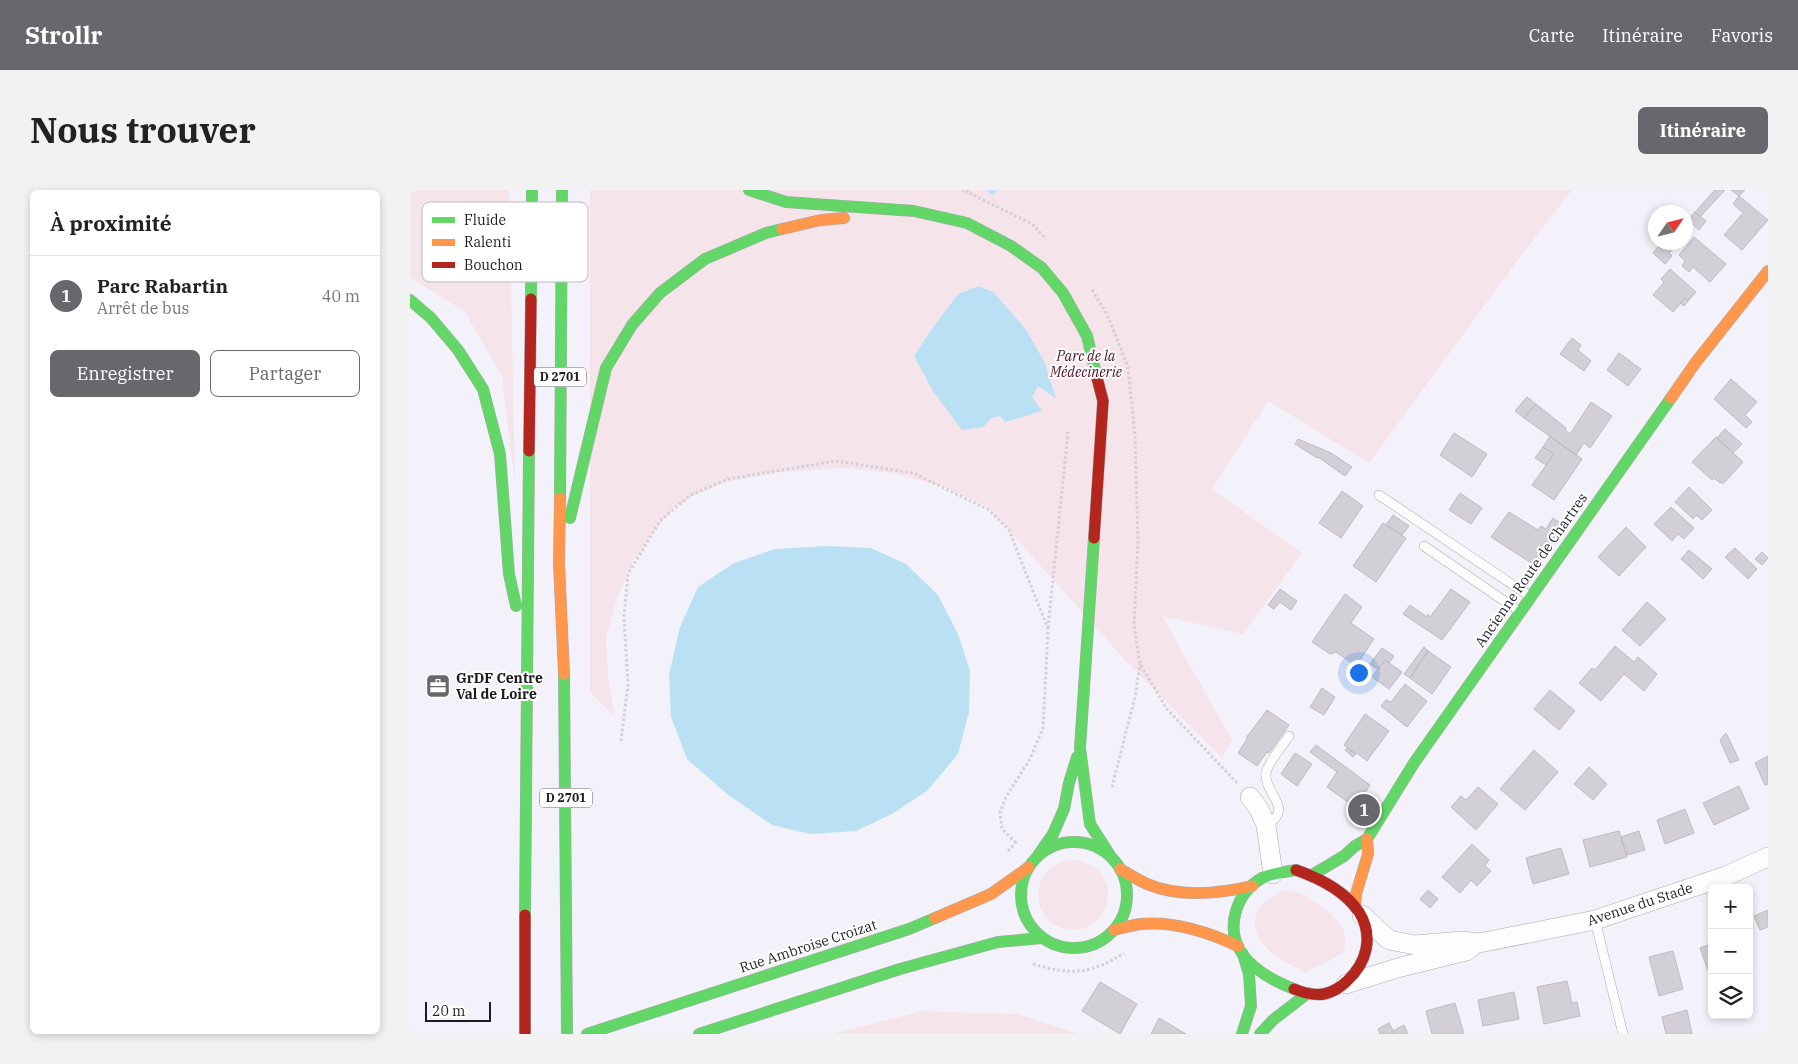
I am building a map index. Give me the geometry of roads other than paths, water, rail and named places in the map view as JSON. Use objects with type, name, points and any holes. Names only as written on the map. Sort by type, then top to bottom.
[{"type":"main road","points":[[750,190],[786,202],[914,211],[967,223],[1011,246],[1042,268],[1063,293],[1087,336],[1103,401],[1080,748],[1090,824],[1120,869],[1126,884],[1127,901],[1123,917],[1114,930],[1102,941],[1088,947],[1072,948],[1056,946],[1042,938],[1031,927],[1024,913],[1021,898],[1022,882],[1053,834],[1064,809],[1069,783],[1080,748]]},
{"type":"main road","points":[[559,563],[606,368],[632,325],[660,293],[705,259],[766,233],[821,220],[914,211]]},
{"type":"main road","name":"Ancienne Route de Chartres","points":[[1312,875],[1344,856],[1355,846],[1367,839],[1414,763],[1530,596],[1696,362],[1768,271]]},
{"type":"main road","name":"D 2701","points":[[525,1034],[524,800],[531,282]]},
{"type":"main road","name":"D 2701","points":[[561,282],[559,563],[565,708],[567,1034]]},
{"type":"main road","points":[[410,300],[431,318],[452,343],[483,389],[500,454],[509,574],[527,654]]},
{"type":"main road","points":[[1357,910],[1356,894],[1368,854],[1367,839]]},
{"type":"main road","points":[[1034,861],[1060,843],[1076,840],[1092,844],[1111,857]]},
{"type":"main road","name":"Rue Ambroise Croizat","points":[[588,1034],[909,929],[991,894],[1034,861]]},
{"type":"main road","points":[[1120,869],[1154,887],[1178,892],[1205,894],[1238,890],[1252,886]]},
{"type":"main road","points":[[1114,930],[1144,924],[1164,925],[1199,931],[1222,938],[1241,950],[1254,967],[1264,974],[1308,994],[1323,994],[1340,986],[1355,974],[1366,957],[1368,944],[1366,929],[1357,910],[1350,902],[1312,875],[1296,870],[1273,874],[1242,894],[1233,917],[1234,932],[1241,950],[1249,974],[1252,1006],[1242,1034]]},
{"type":"main road","points":[[699,1034],[900,968],[998,942],[1042,938]]},
{"type":"main road","points":[[1260,1034],[1273,1020],[1308,994]]},
{"type":"street","points":[[1250,797],[1259,809],[1266,825],[1273,874]]},
{"type":"street","name":"Avenue du Stade","points":[[1357,910],[1389,940],[1415,945],[1462,941],[1479,943],[1595,920],[1726,876],[1768,857]]},
{"type":"street","name":"Avenue du Stade","points":[[1340,986],[1378,973],[1466,951],[1479,943]]},
{"type":"lane","points":[[1379,495],[1530,596]]},
{"type":"lane","points":[[1424,546],[1520,611]]},
{"type":"lane","points":[[1266,825],[1275,820],[1279,811],[1276,799],[1266,779],[1266,772],[1289,736]]},
{"type":"lane","points":[[1595,920],[1623,1034]]},
{"type":"water","points":[[979,286],[993,292],[1025,328],[1045,363],[1056,398],[1038,386],[1032,397],[1042,411],[1005,422],[1000,416],[992,418],[983,427],[962,430],[933,391],[914,356],[958,294]]},
{"type":"water","points":[[827,546],[871,548],[906,564],[938,595],[958,634],[970,671],[969,712],[958,754],[928,790],[892,814],[856,831],[810,834],[772,825],[727,794],[687,759],[671,717],[669,675],[680,627],[698,587],[734,563],[775,549]]},
{"type":"place","name":"GrDF Centre Val de Loire","points":[[438,686]]},
{"type":"place","name":"Parc Rabartin","points":[[1364,810]]},
{"type":"park label","name":"Parc de la Médecinerie","points":[[1086,364]]}]
